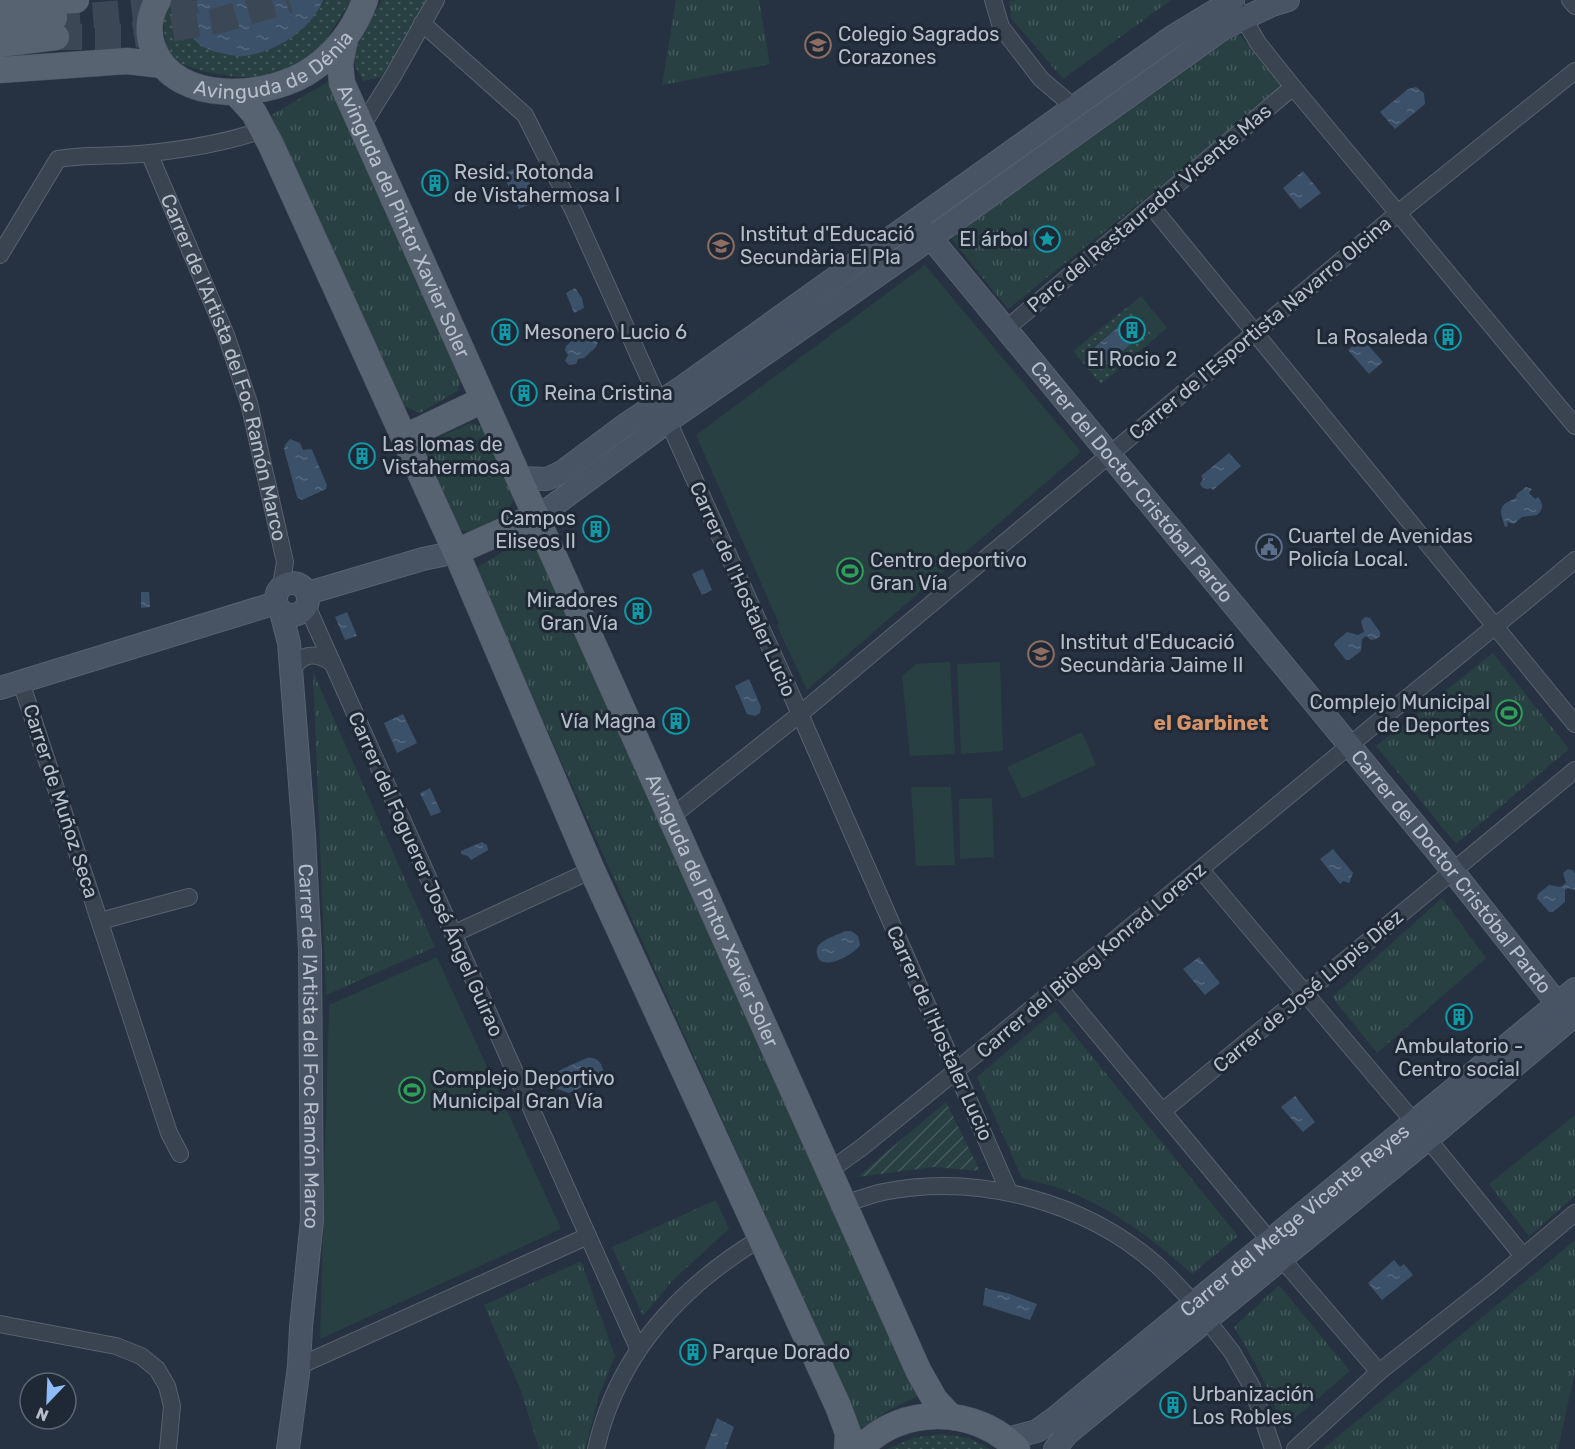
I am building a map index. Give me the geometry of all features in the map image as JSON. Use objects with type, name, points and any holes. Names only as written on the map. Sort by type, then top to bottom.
[{"type":"main road","name":"Avinguda de Dénia","points":[[158,0],[151,15],[149,35],[162,65],[179,79],[193,85],[235,92],[263,89],[286,83],[312,70],[345,39],[365,0]]},
{"type":"main road","points":[[0,4],[66,11]]},
{"type":"main road","points":[[0,25],[66,11]]},
{"type":"main road","points":[[0,44],[66,11]]},
{"type":"main road","name":"Avinguda del Pintor Xavier Soler","points":[[345,39],[340,64],[342,83],[919,1372],[935,1400],[950,1416]]},
{"type":"main road","name":"Avinguda de Dénia","points":[[0,69],[127,61],[162,65]]},
{"type":"main road","points":[[235,92],[254,113],[405,437],[592,870],[838,1406],[848,1433],[847,1449]]},
{"type":"main road","points":[[405,437],[483,400]]},
{"type":"main road","points":[[456,552],[536,516]]},
{"type":"main road","points":[[860,1449],[882,1431],[898,1424],[932,1416],[950,1416],[980,1423],[1012,1444]]},
{"type":"street","points":[[362,126],[436,0]]},
{"type":"street","points":[[993,0],[1001,27],[1041,79],[1074,107]]},
{"type":"street","points":[[536,516],[550,508],[663,412],[913,222],[1172,38],[1236,6],[1272,5],[1288,0]]},
{"type":"street","points":[[1570,0],[1575,6]]},
{"type":"street","points":[[1236,6],[1258,43],[1293,87],[1575,426]]},
{"type":"street","points":[[520,478],[547,479],[562,472],[663,412],[930,237],[1224,28],[1236,6]]},
{"type":"street","name":"Carrer de l'Hostaler Lucio","points":[[422,23],[525,115],[574,212],[800,714],[1009,1192]]},
{"type":"street","name":"Carrer de l'Esportista Navarro Olcina","points":[[671,817],[800,714],[1398,213],[1575,71]]},
{"type":"street","name":"Parc del Restaurador Vicente Mas","points":[[1006,329],[1293,87]]},
{"type":"street","points":[[0,255],[58,159],[149,153],[232,141],[262,130]]},
{"type":"street","name":"Carrer de l'Artista del Foc Ramón Marco","points":[[149,153],[226,336],[249,403],[285,562],[291,603],[289,643],[304,835],[310,951],[312,1220],[299,1366],[288,1449]]},
{"type":"street","points":[[1152,207],[1575,724]]},
{"type":"street","name":"Carrer del Doctor Cristóbal Pardo","points":[[913,222],[930,237],[1350,745],[1569,1016]]},
{"type":"street","points":[[11,685],[291,603],[423,559],[456,552]]},
{"type":"street","points":[[1496,627],[1575,560]]},
{"type":"street","name":"Carrer del Foguerer José Ángel Guirao","points":[[291,603],[332,663],[638,1348]]},
{"type":"street","name":"Carrer del Biòleg Konrad Lorenz","points":[[829,1171],[957,1071],[1496,627]]},
{"type":"street","points":[[291,672],[301,659],[313,655],[321,656],[332,663]]},
{"type":"street","name":"Carrer de Muñoz Seca","points":[[11,685],[100,921],[169,1133],[180,1154]]},
{"type":"street","name":"Carrer de José Llopis Díez","points":[[1163,1111],[1575,770]]},
{"type":"street","points":[[453,934],[592,870]]},
{"type":"street","points":[[1201,870],[1306,992],[1523,1256]]},
{"type":"street","name":"Carrer de Muñoz Seca","points":[[100,921],[189,897]]},
{"type":"street","points":[[1059,987],[1379,1372]]},
{"type":"street","name":"Carrer del Metge Vicente Reyes","points":[[1055,1449],[1068,1434],[1201,1312],[1421,1131],[1569,1016],[1575,988]]},
{"type":"street","points":[[844,1204],[883,1192],[925,1187],[968,1187],[1009,1192],[1063,1208],[1112,1232],[1156,1265],[1201,1312],[1232,1352],[1252,1387],[1273,1449]]},
{"type":"street","points":[[1295,1449],[1379,1372],[1575,1213]]},
{"type":"street","points":[[299,1366],[588,1236]]},
{"type":"street","points":[[596,1449],[607,1410],[638,1348],[695,1285],[730,1257],[761,1238]]},
{"type":"street","name":"Carrer del Metge Vicente Reyes","points":[[1012,1444],[1038,1431],[1201,1312]]},
{"type":"street","points":[[0,1324],[116,1346],[141,1356],[157,1369],[167,1386],[172,1406],[168,1449]]},
{"type":"green space","points":[[173,0],[351,0],[326,40],[304,60],[273,77],[237,77],[206,72],[178,63],[166,47],[163,20]]},
{"type":"green space","points":[[382,0],[429,0],[396,60],[380,77],[363,81],[354,64],[357,43]]},
{"type":"green space","points":[[676,0],[759,0],[770,64],[662,85]]},
{"type":"green space","points":[[1171,0],[1063,79],[1011,18],[1009,1]]},
{"type":"green space","points":[[1238,33],[1283,88],[1008,309],[951,238]]},
{"type":"green space","points":[[328,82],[463,376],[457,391],[420,413],[402,405],[268,117]]},
{"type":"green space","name":"Centro deportivo Gran Vía","points":[[925,265],[1081,452],[807,690],[777,626],[779,624],[696,435]]},
{"type":"green space","points":[[1141,296],[1167,328],[1156,337],[1148,327],[1147,320],[1140,317],[1130,305]]},
{"type":"green space","points":[[1130,305],[1140,317],[1147,320],[1148,327],[1156,337],[1101,384],[1073,351]]},
{"type":"green space","points":[[470,423],[484,427],[514,499],[504,517],[474,534],[458,529],[423,456],[429,442]]},
{"type":"green space","points":[[531,534],[918,1396],[887,1411],[861,1429],[475,569]]},
{"type":"green space","points":[[1493,653],[1569,749],[1456,844],[1376,746]]},
{"type":"green space","points":[[950,662],[955,754],[910,756],[902,676],[916,664]]},
{"type":"green space","points":[[1000,662],[1003,751],[961,754],[957,664]]},
{"type":"green space","points":[[313,672],[435,947],[326,995]]},
{"type":"green space","points":[[1082,732],[1096,765],[1022,799],[1007,767]]},
{"type":"green space","points":[[911,787],[951,787],[955,865],[916,866]]},
{"type":"green space","points":[[992,798],[994,857],[960,859],[959,799]]},
{"type":"green space","points":[[1442,898],[1486,958],[1377,1053],[1332,997]]},
{"type":"green space","name":"Complejo Deportivo Municipal Gran Vía","points":[[437,957],[561,1229],[320,1339],[329,1005]]},
{"type":"green space","points":[[1055,1011],[1238,1236],[1192,1274],[1163,1249],[1101,1207],[1062,1189],[1022,1178],[977,1077]]},
{"type":"green space","points":[[946,1102],[980,1171],[934,1167],[857,1177]]},
{"type":"green space","points":[[1575,1115],[1575,1196],[1529,1236],[1489,1184]]},
{"type":"green space","points":[[716,1200],[729,1229],[674,1279],[643,1316],[612,1247]]},
{"type":"green space","points":[[1575,1240],[1575,1371],[1558,1449],[1323,1449]]},
{"type":"green space","points":[[581,1261],[615,1356],[599,1395],[585,1449],[539,1449],[521,1391],[484,1305]]},
{"type":"green space","points":[[1279,1285],[1350,1371],[1282,1429],[1262,1376],[1234,1327]]},
{"type":"green space","points":[[941,1434],[969,1438],[990,1449],[887,1449],[913,1438]]},
{"type":"water","points":[[197,0],[323,0],[310,21],[279,45],[255,54],[234,56],[210,50],[190,34],[189,19]]},
{"type":"water","points":[[1416,87],[1424,93],[1425,104],[1395,129],[1380,112],[1408,89]]},
{"type":"water","points":[[522,165],[537,201],[519,209],[503,174]]},
{"type":"water","points":[[1303,171],[1321,193],[1300,209],[1283,188]]},
{"type":"water","points":[[575,288],[582,298],[584,308],[574,313],[566,293]]},
{"type":"water","points":[[1124,322],[1138,338],[1108,363],[1097,360],[1095,347]]},
{"type":"water","points":[[586,334],[597,335],[599,339],[596,347],[584,358],[578,359],[576,364],[569,365],[565,361],[568,355],[565,350],[566,346]]},
{"type":"water","points":[[1362,338],[1383,362],[1369,374],[1348,350]]},
{"type":"water","points":[[290,439],[300,443],[303,450],[312,450],[327,485],[326,489],[302,500],[297,497],[284,449]]},
{"type":"water","points":[[1229,453],[1241,466],[1213,490],[1203,488],[1200,484],[1203,479],[1201,476]]},
{"type":"water","points":[[1526,487],[1532,489],[1529,493],[1535,499],[1538,497],[1540,499],[1541,511],[1537,515],[1522,517],[1514,524],[1507,522],[1508,526],[1505,527],[1501,512],[1503,506],[1516,498],[1517,494]]},
{"type":"water","points":[[703,569],[712,590],[702,595],[692,574]]},
{"type":"water","points":[[141,592],[149,592],[150,607],[141,608]]},
{"type":"water","points":[[347,612],[357,636],[345,640],[335,617]]},
{"type":"water","points":[[1365,617],[1370,618],[1380,632],[1380,636],[1371,640],[1366,636],[1362,639],[1361,651],[1346,660],[1334,645],[1335,642],[1347,632],[1358,635],[1364,632],[1361,621]]},
{"type":"water","points":[[749,679],[761,707],[760,713],[755,716],[747,714],[735,686]]},
{"type":"water","points":[[403,714],[417,743],[397,753],[384,723]]},
{"type":"water","points":[[430,788],[441,812],[431,816],[420,793]]},
{"type":"water","points":[[482,842],[487,845],[488,850],[471,860],[468,856],[461,854],[461,851]]},
{"type":"water","points":[[1333,849],[1353,873],[1349,883],[1343,881],[1340,884],[1320,859]]},
{"type":"water","points":[[1568,869],[1575,873],[1575,890],[1568,888],[1565,890],[1565,902],[1553,912],[1549,912],[1537,898],[1538,894],[1549,885],[1560,887],[1566,883],[1563,873]]},
{"type":"water","points":[[845,931],[851,931],[858,936],[860,945],[857,949],[838,960],[824,962],[820,960],[817,952],[819,945]]},
{"type":"water","points":[[1199,957],[1220,983],[1205,995],[1183,969]]},
{"type":"water","points":[[587,1058],[598,1060],[601,1064],[603,1070],[599,1079],[569,1093],[557,1089],[553,1080],[558,1071]]},
{"type":"water","points":[[1295,1096],[1315,1122],[1303,1132],[1281,1107]]},
{"type":"water","points":[[1394,1260],[1400,1267],[1404,1264],[1413,1275],[1382,1300],[1368,1283]]},
{"type":"water","points":[[985,1288],[1037,1304],[1030,1320],[983,1305]]},
{"type":"water","points":[[717,1418],[734,1427],[726,1449],[705,1449]]},
{"type":"tunnel","points":[[54,18],[144,10],[196,0]]},
{"type":"tunnel","points":[[56,37],[121,37],[217,21],[289,0]]},
{"type":"place","name":"Colegio Sagrados Corazones","points":[[818,45]]},
{"type":"place","name":"Resid. Rotonda de Vistahermosa I","points":[[435,183]]},
{"type":"place","name":"El árbol","points":[[1047,239]]},
{"type":"place","name":"Institut d'Educació Secundària El Pla","points":[[721,246]]},
{"type":"place","name":"El Rocio 2","points":[[1132,330]]},
{"type":"place","name":"Mesonero Lucio 6","points":[[505,332]]},
{"type":"place","name":"La Rosaleda","points":[[1448,337]]},
{"type":"place","name":"Reina Cristina","points":[[524,393]]},
{"type":"place","name":"Las lomas de Vistahermosa","points":[[362,456]]},
{"type":"place","name":"Campos Eliseos II","points":[[596,529]]},
{"type":"place","name":"Cuartel de Avenidas Policía Local.","points":[[1269,547]]},
{"type":"place","name":"Centro deportivo Gran Vía","points":[[850,571]]},
{"type":"place","name":"Miradores Gran Vía","points":[[638,611]]},
{"type":"place","name":"Institut d'Educació Secundària Jaime II","points":[[1041,654]]},
{"type":"place","name":"Complejo Municipal de Deportes","points":[[1509,713]]},
{"type":"place","name":"Vía Magna","points":[[676,721]]},
{"type":"place","name":"Ambulatorio - Centro social","points":[[1459,1017]]},
{"type":"place","name":"Complejo Deportivo Municipal Gran Vía","points":[[412,1090]]},
{"type":"place","name":"Parque Dorado","points":[[693,1352]]},
{"type":"place","name":"Urbanización Los Robles","points":[[1173,1405]]},
{"type":"district","name":"el Garbinet","points":[[1211,722]]}]
